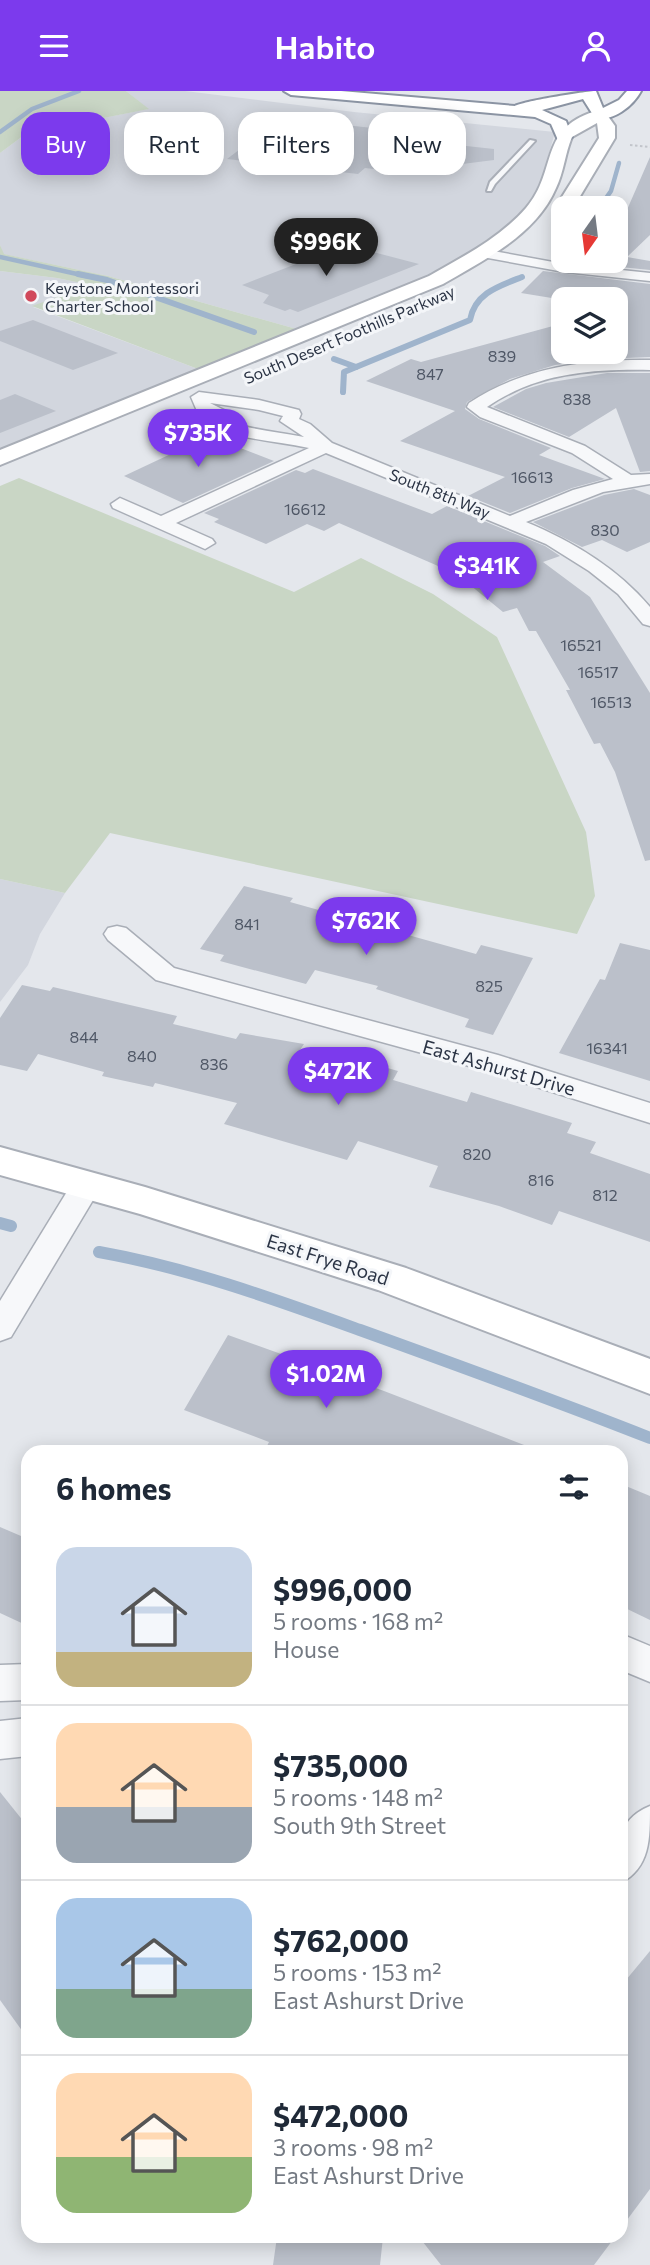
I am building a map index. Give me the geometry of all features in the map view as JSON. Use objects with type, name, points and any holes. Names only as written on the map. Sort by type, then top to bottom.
[{"type":"main road","points":[[291,91],[546,115],[558,121],[564,137],[573,128],[620,106],[633,93],[648,105]]},
{"type":"main road","points":[[472,107],[538,106],[564,102],[588,92],[600,115],[614,127],[571,196]]},
{"type":"main road","name":"South Desert Foothills Parkway","points":[[0,458],[436,280],[482,253],[524,220],[546,193],[564,137]]},
{"type":"main road","name":"South Desert Foothills Parkway","points":[[0,479],[402,313],[481,276],[532,241]]},
{"type":"main road","name":"East Frye Road","points":[[0,1161],[222,1224],[391,1279],[650,1377]]},
{"type":"street","points":[[482,253],[564,268],[650,277]]},
{"type":"street","points":[[626,480],[606,464],[572,446],[493,417],[475,407],[485,399],[542,375],[579,367],[650,365]]},
{"type":"street","name":"South 8th Way","points":[[199,397],[253,405],[267,404],[293,414],[289,421],[304,428],[326,447]]},
{"type":"street","name":"South 8th Way","points":[[199,397],[203,407],[218,414],[222,425],[247,434],[262,433],[326,447],[553,540],[596,567],[625,590],[650,620]]},
{"type":"street","points":[[220,419],[253,405]]},
{"type":"street","points":[[262,433],[289,421]]},
{"type":"street","points":[[161,523],[326,447]]},
{"type":"street","points":[[511,522],[557,502],[626,480],[650,479]]},
{"type":"street","points":[[120,504],[205,543]]},
{"type":"street","name":"East Ashurst Drive","points":[[117,934],[165,974],[488,1062],[650,1113]]},
{"type":"street","points":[[0,1328],[87,1185]]},
{"type":"street","points":[[628,1654],[650,1664]]},
{"type":"street","points":[[0,1683],[21,1682]]},
{"type":"street","points":[[0,1740],[21,1738]]},
{"type":"street","points":[[628,1853],[650,1826]]},
{"type":"lane","points":[[489,190],[492,183],[532,141]]},
{"type":"shaded area","points":[[126,91],[185,91],[368,113],[368,175],[466,175],[466,123],[555,132],[540,186],[516,221],[477,250],[405,289],[300,330],[108,276],[3,254],[0,245],[0,153],[21,137],[21,175],[110,175],[110,117],[124,114],[124,175],[224,175],[224,112],[133,112],[148,109]]},
{"type":"shaded area","points":[[0,271],[92,285],[33,307],[198,369],[0,449]]},
{"type":"shaded area","points":[[0,879],[65,893],[40,934],[28,965],[0,1002]]},
{"type":"green space","points":[[0,91],[126,91],[149,109],[110,117],[110,112],[21,112],[21,137],[0,153]]},
{"type":"green space","points":[[0,245],[4,254],[108,276],[300,330],[198,369],[32,306],[91,285],[0,271]]},
{"type":"green space","points":[[19,478],[294,592],[361,558],[433,594],[497,637],[586,832],[595,896],[577,934],[110,833],[65,893],[0,879],[0,486]]},
{"type":"building","points":[[354,126],[368,128],[368,168],[354,174]]},
{"type":"building","points":[[466,146],[494,149],[494,160],[466,164]]},
{"type":"building","points":[[238,151],[238,160],[227,159]]},
{"type":"building","points":[[650,157],[650,235],[628,256],[628,207]]},
{"type":"building","points":[[340,247],[348,250],[354,247],[419,264],[298,312],[290,309],[285,311],[263,303],[269,295],[242,285]]},
{"type":"building","points":[[628,257],[650,261],[650,270],[628,268]]},
{"type":"building","points":[[543,271],[650,284],[650,357],[628,358],[628,287],[551,287],[551,298],[521,293]]},
{"type":"building","points":[[33,320],[118,353],[73,370],[0,341],[0,331]]},
{"type":"building","points":[[551,327],[551,364],[563,364],[510,379],[467,402],[465,409],[479,419],[551,448],[539,455],[605,479],[572,488],[510,513],[468,496],[505,477],[400,441],[455,411],[366,381],[411,359],[421,362]]},
{"type":"building","points":[[607,373],[650,373],[650,471],[640,472],[616,408],[569,437],[493,407],[526,389],[546,383]]},
{"type":"building","points":[[15,394],[56,411],[0,433],[0,400]]},
{"type":"building","points":[[209,436],[274,461],[183,503],[124,476]]},
{"type":"building","points":[[313,469],[432,514],[447,506],[545,546],[560,556],[543,562],[590,597],[650,693],[650,860],[645,861],[615,772],[600,743],[594,744],[566,690],[570,690],[536,631],[529,631],[517,608],[503,612],[448,567],[445,569],[339,523],[324,531],[307,524],[266,544],[214,522],[219,519],[204,513],[296,470],[305,473]]},
{"type":"building","points":[[634,489],[650,495],[650,542],[627,552],[602,540],[582,547],[533,522],[604,495]]},
{"type":"building","points":[[244,886],[293,898],[290,902],[476,954],[481,945],[533,958],[493,1035],[465,1027],[469,1019],[376,989],[378,986],[315,970],[306,984],[220,961],[224,955],[200,949]]},
{"type":"building","points":[[620,943],[650,950],[650,1081],[559,1053],[600,979],[605,980]]},
{"type":"building","points":[[22,985],[50,991],[53,987],[177,1016],[173,1024],[236,1039],[240,1033],[304,1044],[300,1050],[367,1069],[370,1063],[398,1071],[393,1080],[467,1102],[471,1092],[572,1123],[567,1133],[596,1142],[590,1153],[650,1174],[650,1242],[559,1211],[552,1225],[499,1206],[429,1187],[438,1166],[358,1141],[347,1160],[224,1124],[237,1103],[155,1083],[153,1087],[102,1076],[104,1072],[38,1054],[27,1071],[0,1065],[0,1018]]},
{"type":"building","points":[[228,1335],[524,1445],[268,1445],[269,1442],[184,1410]]},
{"type":"building","points":[[628,1487],[650,1496],[650,1620],[628,1609]]},
{"type":"building","points":[[0,1527],[21,1536],[21,1623],[0,1613]]},
{"type":"building","points":[[0,1792],[21,1818],[21,2029],[0,2000]]},
{"type":"building","points":[[650,1951],[650,2189],[628,2219],[628,1978]]},
{"type":"building","points":[[276,2243],[382,2243],[380,2265],[273,2265]]},
{"type":"building","points":[[424,2243],[610,2243],[594,2265],[441,2265]]},
{"type":"waterway","points":[[0,132],[32,109],[79,91]]},
{"type":"waterway","points":[[607,196],[619,163]]},
{"type":"waterway","points":[[0,257],[86,276]]},
{"type":"waterway","points":[[78,274],[107,280],[254,332]]},
{"type":"waterway","points":[[343,392],[344,372],[470,320],[477,303],[489,292],[522,277]]},
{"type":"waterway","points":[[334,359],[356,367]]},
{"type":"waterway","points":[[0,1223],[11,1226]]},
{"type":"waterway","points":[[99,1252],[166,1267],[263,1296],[650,1438]]},
{"type":"place","name":"Keystone Montessori Charter School","points":[[31,296]]}]
